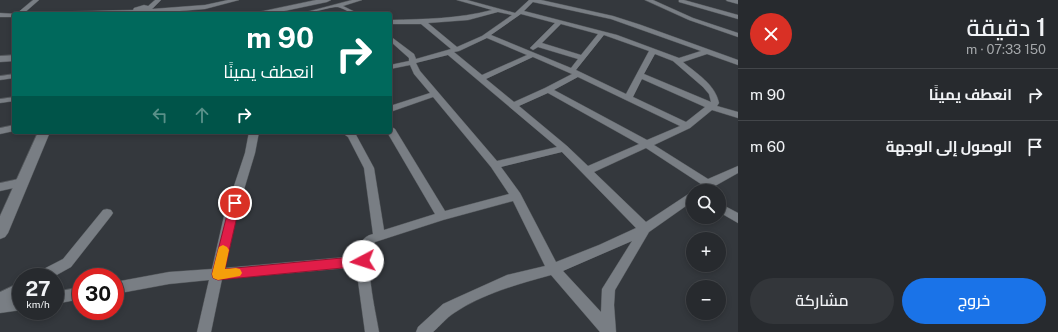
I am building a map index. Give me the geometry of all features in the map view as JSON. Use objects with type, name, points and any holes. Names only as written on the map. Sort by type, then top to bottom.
[{"type":"street","points":[[21,12],[36,0]]},
{"type":"street","points":[[115,12],[204,7],[225,1],[236,0]]},
{"type":"street","points":[[269,12],[327,0]]},
{"type":"street","points":[[313,12],[359,0]]},
{"type":"street","points":[[460,0],[602,32],[623,30],[653,51],[678,60],[710,89],[715,98],[715,103],[687,126],[648,145],[587,171]]},
{"type":"street","points":[[392,67],[453,51],[487,36],[519,14],[533,0],[623,30],[706,52],[736,64]]},
{"type":"street","points":[[648,0],[692,19],[738,35]]},
{"type":"street","points":[[729,0],[738,2]]},
{"type":"street","points":[[145,10],[157,1]]},
{"type":"street","points":[[674,11],[681,1],[738,17]]},
{"type":"street","points":[[337,5],[352,12]]},
{"type":"street","points":[[392,22],[419,22],[468,18],[499,10]]},
{"type":"street","points":[[0,15],[12,15]]},
{"type":"street","points":[[419,22],[428,26],[482,78],[564,148],[644,229]]},
{"type":"street","points":[[482,78],[530,54],[537,44],[559,22]]},
{"type":"street","points":[[513,105],[548,90],[575,73],[582,58],[602,32]]},
{"type":"street","points":[[487,36],[575,73],[687,126]]},
{"type":"street","points":[[392,40],[413,58],[412,62],[417,72],[495,165],[516,196],[553,269],[609,332]]},
{"type":"street","points":[[537,44],[582,58]]},
{"type":"street","points":[[628,98],[653,51]]},
{"type":"street","points":[[678,60],[706,52]]},
{"type":"street","points":[[0,59],[12,57]]},
{"type":"street","points":[[640,75],[712,107],[738,115]]},
{"type":"street","points":[[0,78],[12,76]]},
{"type":"street","points":[[548,90],[648,145],[708,184],[738,169]]},
{"type":"street","points":[[392,108],[434,94]]},
{"type":"street","points":[[0,101],[12,99]]},
{"type":"street","points":[[0,131],[12,128]]},
{"type":"street","points":[[392,132],[442,216]]},
{"type":"street","points":[[0,233],[43,134]]},
{"type":"street","points":[[204,332],[230,216],[250,153],[254,134]]},
{"type":"street","points":[[350,134],[352,135],[369,168],[378,237]]},
{"type":"street","points":[[495,165],[564,148]]},
{"type":"street","points":[[0,187],[23,182]]},
{"type":"street","points":[[372,332],[363,274],[365,246],[371,239],[442,216],[516,196]]},
{"type":"street","points":[[422,332],[448,309],[461,302],[507,281],[553,269],[603,249],[644,229],[686,200]]},
{"type":"street","points":[[726,211],[738,219]]},
{"type":"street","points":[[58,268],[67,263],[107,213]]},
{"type":"street","points":[[609,332],[607,305],[609,289],[644,229]]},
{"type":"street","points":[[124,286],[169,278],[363,261]]},
{"type":"street","points":[[0,299],[12,293]]},
{"type":"street","points":[[0,307],[12,305]]},
{"type":"slow traffic","points":[[223,250],[218,274],[236,273]]},
{"type":"route","points":[[235,203],[230,216],[218,274],[363,261]]}]
